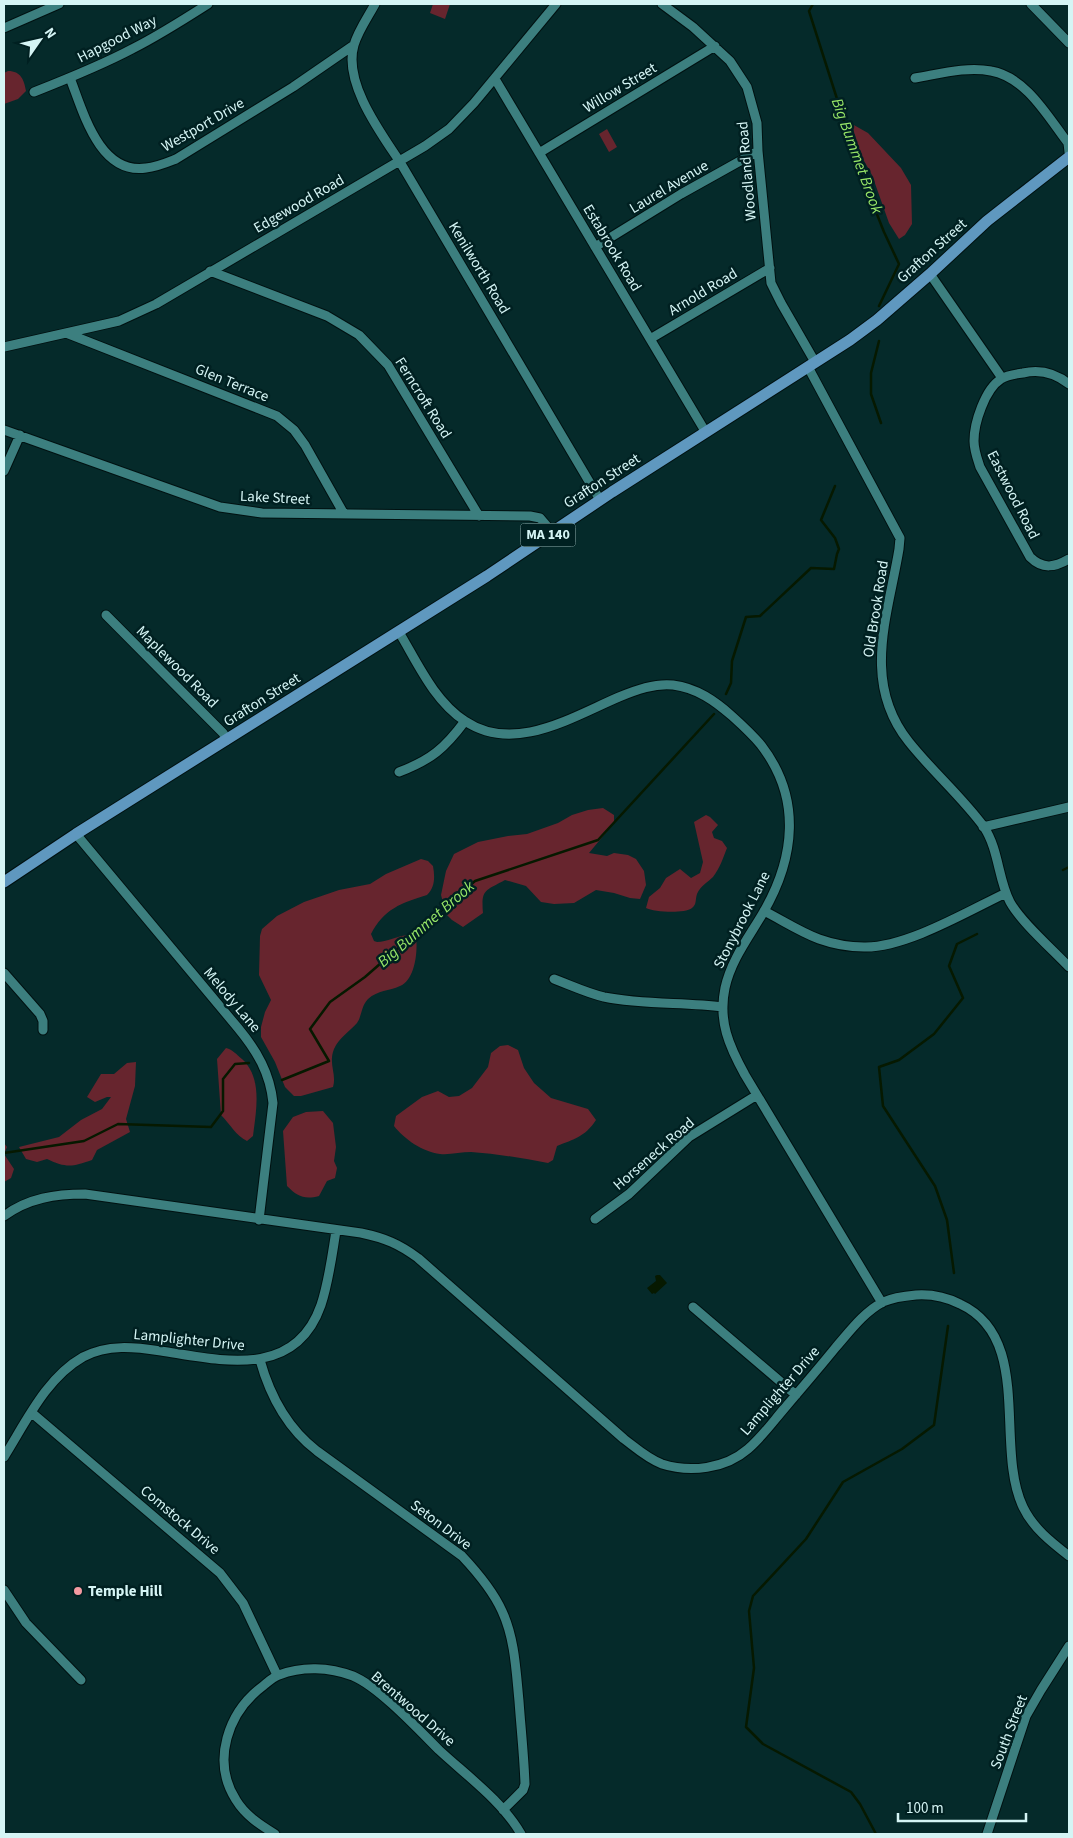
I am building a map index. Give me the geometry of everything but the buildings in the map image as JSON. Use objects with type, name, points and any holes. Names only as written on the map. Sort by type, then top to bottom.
[{"type":"main road","name":"Grafton Street","points":[[4,882],[76,834],[487,576],[705,431],[877,320],[930,274],[987,220],[1069,157]]},
{"type":"street","points":[[4,28],[59,4]]},
{"type":"street","name":"Hapgood Way","points":[[34,92],[70,78],[132,49],[208,4]]},
{"type":"street","points":[[354,45],[375,4]]},
{"type":"street","name":"Edgewood Road","points":[[4,347],[128,318],[400,162],[449,129],[495,79],[556,4]]},
{"type":"street","name":"Woodland Road","points":[[662,4],[715,46],[730,61],[748,90],[757,123],[771,283],[811,364]]},
{"type":"street","points":[[1031,4],[1069,43]]},
{"type":"street","name":"Westport Drive","points":[[70,78],[90,128],[105,152],[120,164],[130,168],[145,169],[176,159],[293,87],[354,45]]},
{"type":"street","name":"Kenilworth Road","points":[[354,45],[353,65],[359,92],[378,128],[600,500]]},
{"type":"street","name":"Willow Street","points":[[539,153],[715,46]]},
{"type":"street","points":[[915,78],[978,70],[991,71],[1006,76],[1022,86],[1033,98],[1068,143],[1069,152]]},
{"type":"street","name":"Estabrook Road","points":[[495,79],[705,431]]},
{"type":"street","name":"Laurel Avenue","points":[[596,247],[681,194],[758,151]]},
{"type":"street","name":"Arnold Road","points":[[650,339],[770,268]]},
{"type":"street","name":"Ferncroft Road","points":[[210,271],[327,316],[359,335],[388,365],[479,516]]},
{"type":"street","points":[[930,274],[1002,378],[1032,371],[1042,371],[1057,376],[1069,384]]},
{"type":"street","name":"Glen Terrace","points":[[66,333],[277,416],[294,430],[305,445],[344,514]]},
{"type":"street","name":"Old Brook Road","points":[[811,364],[900,538],[900,549],[881,649],[881,674],[887,704],[897,726],[909,742],[983,827],[995,851],[1006,893],[1015,910],[1069,967]]},
{"type":"street","name":"Eastwood Road","points":[[1002,378],[990,390],[978,415],[975,428],[975,454],[980,467],[1025,549],[1035,562],[1047,567],[1069,559]]},
{"type":"street","name":"Lake Street","points":[[4,430],[220,507],[262,514],[537,517],[544,521],[552,532]]},
{"type":"street","points":[[4,471],[20,435]]},
{"type":"street","name":"Maplewood Road","points":[[106,615],[217,726],[227,740]]},
{"type":"street","name":"Stonybrook Lane","points":[[399,632],[438,695],[453,713],[465,721],[493,734],[518,734],[541,730],[629,693],[653,686],[672,685],[690,689],[709,698],[750,732],[761,745],[781,782],[787,802],[790,820],[787,856],[780,879],[729,974],[723,1007],[727,1041],[757,1095],[882,1303]]},
{"type":"street","points":[[400,772],[423,762],[441,750],[465,721]]},
{"type":"street","points":[[983,827],[1069,807]]},
{"type":"street","name":"Melody Lane","points":[[76,834],[238,1028],[257,1052],[265,1068],[272,1094],[273,1112],[259,1220]]},
{"type":"street","points":[[764,911],[818,938],[840,945],[883,946],[902,941],[1006,893]]},
{"type":"street","points":[[4,973],[40,1014],[43,1021],[42,1030]]},
{"type":"street","points":[[554,979],[604,997],[635,1002],[699,1004],[723,1007]]},
{"type":"street","name":"Horseneck Road","points":[[595,1219],[629,1194],[690,1137],[757,1095]]},
{"type":"street","name":"Lamplighter Drive","points":[[4,1216],[12,1210],[39,1199],[69,1194],[101,1196],[378,1236],[399,1244],[418,1258],[624,1439],[650,1458],[661,1464],[676,1468],[698,1469],[728,1461],[746,1451],[853,1327],[882,1303],[892,1299],[916,1295],[942,1297],[966,1307],[983,1321],[997,1342],[1005,1364],[1014,1472],[1023,1507],[1032,1522],[1044,1535],[1069,1556]]},
{"type":"street","name":"Lamplighter Drive","points":[[4,1457],[52,1383],[68,1367],[85,1356],[105,1349],[136,1347],[225,1360],[246,1361],[260,1360],[290,1346],[309,1328],[320,1307],[336,1231]]},
{"type":"street","points":[[693,1308],[796,1395]]},
{"type":"street","name":"Seton Drive","points":[[260,1360],[278,1405],[299,1436],[462,1556],[476,1571],[502,1611],[511,1636],[515,1662],[525,1784],[523,1790],[503,1810]]},
{"type":"street","name":"Comstock Drive","points":[[32,1413],[220,1573],[242,1603],[277,1676]]},
{"type":"street","points":[[4,1590],[26,1623],[81,1680]]},
{"type":"street","name":"South Street","points":[[987,1834],[1026,1716],[1069,1646]]},
{"type":"street","name":"Brentwood Drive","points":[[275,1834],[256,1822],[241,1807],[230,1788],[224,1762],[228,1734],[235,1716],[252,1694],[277,1676],[295,1670],[314,1668],[336,1671],[354,1677],[389,1702],[503,1810],[521,1834]]},
{"type":"shaded area","points":[[433,4],[450,4],[445,19],[430,13]]},
{"type":"shaded area","points":[[8,71],[19,74],[26,91],[18,99],[4,104],[4,73]]},
{"type":"shaded area","points":[[852,124],[868,133],[901,168],[911,185],[912,224],[905,235],[899,239],[889,223],[872,175],[859,152]]},
{"type":"shaded area","points":[[607,129],[617,147],[609,152],[599,134]]},
{"type":"shaded area","points":[[603,808],[614,815],[614,823],[589,853],[607,856],[614,853],[628,855],[636,859],[644,871],[646,885],[640,899],[596,890],[574,903],[554,904],[541,902],[526,886],[505,880],[486,892],[483,899],[483,913],[463,927],[446,914],[441,895],[446,871],[454,854],[478,842],[527,834],[558,823],[572,815]]},
{"type":"shaded area","points":[[706,815],[718,825],[712,832],[714,838],[722,841],[727,848],[715,874],[698,891],[694,906],[688,910],[669,912],[646,908],[649,897],[660,888],[666,878],[680,869],[691,878],[700,873],[703,862],[694,822]]},
{"type":"shaded area","points":[[421,859],[428,861],[433,866],[434,882],[430,892],[427,895],[394,908],[382,918],[371,934],[374,941],[377,942],[407,935],[416,937],[416,957],[409,978],[400,986],[376,994],[368,999],[357,1023],[341,1038],[332,1054],[333,1087],[301,1096],[294,1096],[285,1087],[275,1062],[261,1037],[261,1027],[265,1012],[271,1000],[259,975],[260,936],[262,929],[277,916],[304,902],[339,890],[370,884],[386,874]]},
{"type":"shaded area","points":[[508,1045],[518,1050],[524,1068],[534,1083],[551,1098],[588,1109],[596,1120],[583,1134],[557,1146],[553,1160],[548,1163],[481,1153],[434,1153],[414,1144],[394,1126],[396,1116],[422,1097],[438,1091],[449,1097],[459,1096],[472,1088],[488,1067],[491,1053],[500,1046]]},
{"type":"shaded area","points":[[226,1048],[234,1052],[249,1067],[256,1085],[257,1095],[253,1136],[247,1141],[236,1133],[221,1115],[217,1059]]},
{"type":"shaded area","points":[[136,1062],[135,1086],[126,1119],[130,1132],[97,1150],[92,1160],[79,1164],[69,1166],[47,1159],[37,1162],[26,1159],[19,1147],[59,1137],[81,1120],[102,1109],[111,1097],[95,1102],[87,1097],[101,1074],[114,1074],[127,1063]]},
{"type":"shaded area","points":[[323,1111],[333,1123],[336,1147],[334,1161],[337,1168],[335,1178],[327,1181],[319,1196],[305,1197],[298,1195],[287,1186],[283,1131],[293,1117],[306,1112]]},
{"type":"shaded area","points":[[4,1143],[7,1147],[4,1154]]},
{"type":"shaded area","points":[[4,1154],[14,1169],[11,1178],[4,1182]]},
{"type":"shaded area","points":[[660,1275],[667,1283],[655,1294],[652,1294],[647,1288],[656,1281],[655,1276]]},
{"type":"waterway","name":"Big Bummet Brook","points":[[813,4],[809,11],[846,127],[849,144],[884,232],[899,264],[879,306]]},
{"type":"waterway","name":"Big Bummet Brook","points":[[879,341],[871,373],[871,394],[881,423]]},
{"type":"waterway","name":"Big Bummet Brook","points":[[726,694],[731,683],[732,661],[746,617],[760,616],[811,568],[834,569],[839,549],[835,538],[821,520],[835,486]]},
{"type":"waterway","name":"Big Bummet Brook","points":[[282,1080],[329,1061],[310,1029],[330,1002],[365,977],[475,881],[598,840],[714,714]]},
{"type":"waterway","points":[[1063,870],[1069,867]]},
{"type":"waterway","points":[[954,1273],[947,1220],[935,1186],[883,1106],[879,1067],[899,1060],[934,1034],[963,998],[949,966],[957,944],[977,934]]},
{"type":"waterway","name":"Big Bummet Brook","points":[[4,1153],[84,1141],[118,1124],[211,1127],[223,1111],[223,1079],[235,1064],[249,1063]]},
{"type":"waterway","points":[[876,1834],[860,1804],[851,1792],[763,1744],[746,1727],[754,1668],[749,1611],[753,1596],[806,1539],[843,1482],[902,1449],[934,1425],[948,1326]]},
{"type":"place","name":"Temple Hill","points":[[78,1591]]}]
